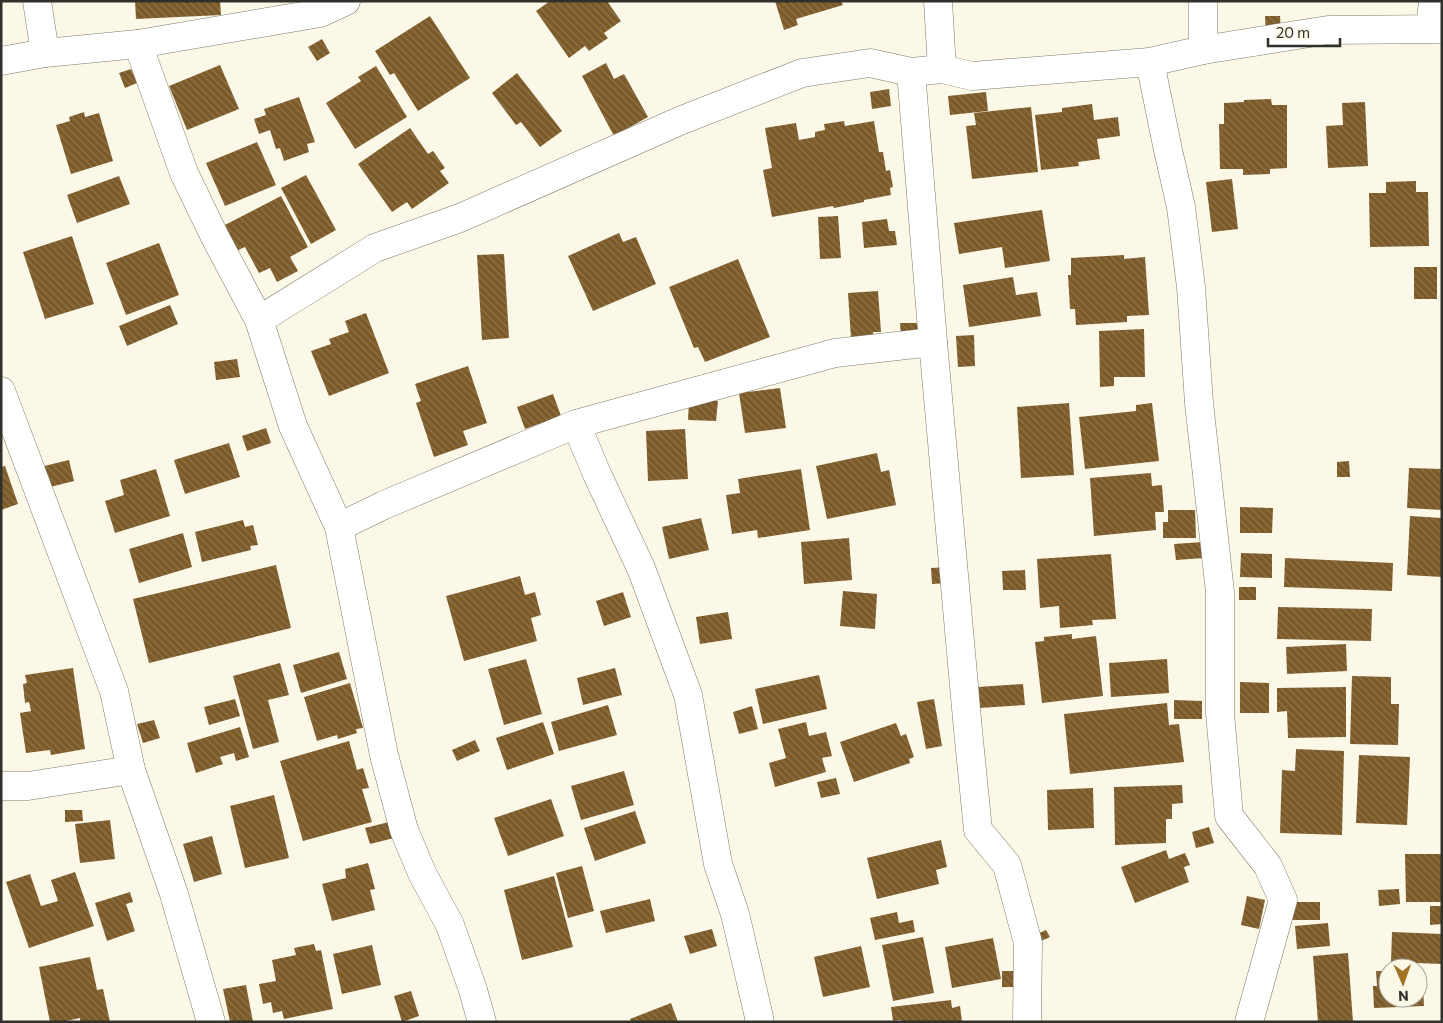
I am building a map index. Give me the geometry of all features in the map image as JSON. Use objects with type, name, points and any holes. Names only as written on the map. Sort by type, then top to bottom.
[{"type":"street","points":[[37,1],[45,53]]},
{"type":"street","points":[[1,61],[45,53],[138,44],[346,1]]},
{"type":"street","points":[[938,1],[942,69]]},
{"type":"street","points":[[1203,1],[1203,50]]},
{"type":"street","points":[[259,320],[376,248],[460,218],[682,120],[802,73],[870,63],[911,72],[942,69],[972,76],[1150,62],[1203,50],[1328,30],[1436,29],[1433,1]]},
{"type":"street","points":[[138,44],[184,173],[259,320],[293,426],[339,527],[384,755],[404,830],[422,873],[450,925],[482,1022]]},
{"type":"street","points":[[1150,62],[1181,207],[1190,286],[1199,402],[1220,592],[1220,713],[1229,816],[1268,866],[1283,900],[1249,1022]]},
{"type":"street","points":[[911,72],[933,342],[978,830],[1007,865],[1028,943],[1027,1022]]},
{"type":"street","points":[[339,527],[393,501],[576,424],[835,353],[933,342]]},
{"type":"street","points":[[1,391],[114,691],[131,770],[174,894],[211,1022]]},
{"type":"street","points":[[576,424],[641,568],[688,695],[718,864],[735,914],[759,1022]]},
{"type":"street","points":[[1,786],[28,786],[131,770]]},
{"type":"building","points":[[135,1],[220,1],[221,15],[136,19]]},
{"type":"building","points":[[550,1],[607,1],[621,21],[604,33],[608,38],[589,51],[585,46],[569,58],[536,11]]},
{"type":"building","points":[[775,1],[841,1],[843,5],[796,19],[798,25],[784,30]]},
{"type":"building","points":[[430,16],[470,78],[418,111],[394,73],[390,75],[375,51]]},
{"type":"building","points":[[1265,16],[1280,16],[1281,34],[1266,35]]},
{"type":"building","points":[[322,39],[330,53],[317,61],[308,47]]},
{"type":"building","points":[[606,63],[614,79],[624,74],[648,117],[614,136],[582,76]]},
{"type":"building","points":[[220,65],[239,109],[187,130],[169,86]]},
{"type":"building","points":[[376,66],[407,117],[355,149],[326,103],[361,81],[358,77]]},
{"type":"building","points":[[131,69],[137,83],[125,88],[119,73]]},
{"type":"building","points":[[517,73],[562,131],[540,147],[521,122],[516,125],[492,93]]},
{"type":"building","points":[[889,89],[891,106],[872,109],[870,92]]},
{"type":"building","points":[[986,92],[988,111],[950,115],[948,96]]},
{"type":"building","points":[[299,97],[315,142],[307,144],[309,152],[284,161],[280,148],[276,149],[270,130],[259,134],[254,119],[266,115],[264,109]]},
{"type":"building","points":[[1271,99],[1272,105],[1287,105],[1287,168],[1270,169],[1270,174],[1243,175],[1243,169],[1220,169],[1219,124],[1224,124],[1224,103]]},
{"type":"building","points":[[1365,102],[1368,166],[1328,168],[1326,126],[1343,125],[1342,103]]},
{"type":"building","points":[[1092,104],[1094,120],[1118,117],[1120,136],[1097,139],[1100,159],[1078,162],[1079,166],[1041,170],[1035,115],[1062,112],[1062,108]]},
{"type":"building","points":[[1031,107],[1038,172],[972,179],[966,126],[976,125],[974,113]]},
{"type":"building","points":[[84,112],[85,117],[99,113],[113,161],[71,174],[56,125],[70,121],[69,117]]},
{"type":"building","points":[[844,121],[845,126],[874,121],[879,152],[883,152],[886,171],[890,170],[893,187],[890,188],[891,195],[834,208],[833,206],[772,217],[763,170],[772,168],[765,128],[796,123],[799,140],[815,137],[815,132],[825,130],[824,124]]},
{"type":"building","points":[[410,128],[428,154],[433,151],[445,168],[440,171],[449,183],[412,209],[407,202],[392,212],[358,164]]},
{"type":"building","points":[[257,142],[276,185],[225,206],[206,163]]},
{"type":"building","points":[[306,175],[336,230],[311,244],[281,188]]},
{"type":"building","points":[[119,176],[130,204],[77,223],[67,195]]},
{"type":"building","points":[[1232,179],[1238,229],[1212,232],[1206,182]]},
{"type":"building","points":[[1416,181],[1416,192],[1428,192],[1429,246],[1370,247],[1369,193],[1386,193],[1386,182]]},
{"type":"building","points":[[281,196],[308,247],[290,257],[298,271],[277,282],[270,268],[259,273],[245,247],[234,252],[221,227]]},
{"type":"building","points":[[1042,210],[1050,261],[1005,268],[1002,247],[959,254],[954,223]]},
{"type":"building","points":[[838,216],[841,258],[820,259],[818,217]]},
{"type":"building","points":[[887,219],[889,231],[895,231],[897,245],[864,248],[862,222]]},
{"type":"building","points":[[619,233],[623,242],[636,237],[656,284],[593,311],[568,256]]},
{"type":"building","points":[[72,236],[94,304],[45,319],[23,252]]},
{"type":"building","points":[[159,243],[179,295],[126,315],[106,263]]},
{"type":"building","points":[[504,254],[509,338],[482,340],[477,255]]},
{"type":"building","points":[[1124,255],[1124,259],[1145,257],[1149,315],[1127,316],[1127,322],[1076,325],[1075,309],[1070,309],[1068,275],[1071,275],[1071,258]]},
{"type":"building","points":[[738,259],[770,337],[705,362],[698,347],[694,348],[669,287]]},
{"type":"building","points":[[1414,267],[1437,267],[1437,299],[1414,299]]},
{"type":"building","points":[[1013,277],[1016,295],[1037,292],[1041,316],[969,327],[963,285]]},
{"type":"building","points":[[878,291],[881,332],[873,332],[874,337],[851,338],[848,293]]},
{"type":"building","points":[[170,305],[178,324],[127,346],[119,326]]},
{"type":"building","points":[[366,313],[389,373],[329,396],[311,351],[331,344],[329,339],[349,332],[345,321]]},
{"type":"building","points":[[900,323],[918,323],[918,336],[901,337]]},
{"type":"building","points":[[1144,329],[1145,377],[1114,377],[1114,386],[1100,387],[1099,331]]},
{"type":"building","points":[[974,335],[975,366],[958,367],[956,336]]},
{"type":"building","points":[[237,359],[240,377],[216,380],[214,362]]},
{"type":"building","points":[[468,366],[487,423],[463,431],[468,445],[434,457],[416,403],[421,401],[415,384]]},
{"type":"building","points":[[780,388],[786,428],[745,433],[739,393]]},
{"type":"building","points":[[553,394],[561,416],[525,429],[517,407]]},
{"type":"building","points":[[689,400],[718,401],[716,421],[688,420]]},
{"type":"building","points":[[1069,403],[1074,475],[1021,478],[1017,407]]},
{"type":"building","points":[[1152,403],[1159,461],[1085,469],[1079,417],[1136,411],[1136,405]]},
{"type":"building","points":[[266,428],[271,443],[247,451],[242,436]]},
{"type":"building","points":[[685,429],[688,479],[648,481],[646,431]]},
{"type":"building","points":[[229,443],[240,477],[185,494],[174,460]]},
{"type":"building","points":[[877,453],[881,472],[889,470],[896,505],[827,519],[816,466]]},
{"type":"building","points":[[69,460],[74,481],[46,488],[40,467]]},
{"type":"building","points":[[1349,461],[1350,477],[1337,477],[1337,462]]},
{"type":"building","points":[[5,466],[18,504],[1,510],[1,467]]},
{"type":"building","points":[[1409,468],[1442,469],[1442,510],[1407,508]]},
{"type":"building","points":[[156,469],[170,516],[115,533],[105,501],[124,495],[120,480]]},
{"type":"building","points":[[801,469],[810,530],[758,538],[757,530],[732,534],[726,495],[740,493],[738,479]]},
{"type":"building","points":[[1151,473],[1152,486],[1162,485],[1164,512],[1155,512],[1156,530],[1094,536],[1090,478]]},
{"type":"building","points":[[1240,507],[1273,508],[1272,533],[1240,533]]},
{"type":"building","points":[[1168,510],[1195,510],[1196,538],[1163,538],[1163,522],[1168,522]]},
{"type":"building","points":[[1410,516],[1442,518],[1442,577],[1407,575]]},
{"type":"building","points":[[701,518],[709,550],[669,559],[662,527]]},
{"type":"building","points":[[243,520],[245,527],[253,525],[258,545],[250,546],[251,550],[202,562],[195,532]]},
{"type":"building","points":[[183,533],[192,567],[139,583],[129,549]]},
{"type":"building","points":[[849,538],[852,580],[804,584],[801,542]]},
{"type":"building","points":[[1203,542],[1204,558],[1176,560],[1174,544]]},
{"type":"building","points":[[1241,553],[1272,554],[1272,578],[1240,577]]},
{"type":"building","points":[[1111,554],[1116,619],[1092,620],[1093,625],[1060,628],[1059,606],[1040,608],[1037,559]]},
{"type":"building","points":[[1285,558],[1393,563],[1392,591],[1284,587]]},
{"type":"building","points":[[276,565],[291,628],[149,663],[133,599]]},
{"type":"building","points":[[948,567],[949,583],[932,584],[931,568]]},
{"type":"building","points":[[1025,570],[1026,590],[1003,590],[1002,571]]},
{"type":"building","points":[[520,576],[525,595],[535,592],[541,615],[531,618],[537,641],[464,661],[446,596]]},
{"type":"building","points":[[1239,587],[1256,587],[1256,600],[1239,600]]},
{"type":"building","points":[[843,591],[877,594],[875,629],[840,626]]},
{"type":"building","points":[[623,592],[631,617],[604,626],[596,601]]},
{"type":"building","points":[[1278,607],[1372,609],[1371,641],[1277,639]]},
{"type":"building","points":[[728,612],[732,639],[700,644],[696,617]]},
{"type":"building","points":[[1072,634],[1072,639],[1096,636],[1103,696],[1042,703],[1035,642],[1044,641],[1044,637]]},
{"type":"building","points":[[1346,644],[1347,671],[1287,674],[1286,647]]},
{"type":"building","points":[[339,652],[347,679],[301,693],[293,665]]},
{"type":"building","points":[[526,659],[542,714],[504,725],[488,669]]},
{"type":"building","points":[[1167,659],[1169,693],[1111,697],[1109,663]]},
{"type":"building","points":[[280,663],[289,695],[268,700],[279,742],[253,749],[233,676]]},
{"type":"building","points":[[73,668],[85,749],[51,755],[50,750],[26,753],[20,713],[31,711],[29,702],[25,703],[23,684],[27,683],[25,675]]},
{"type":"building","points":[[615,668],[622,695],[583,705],[577,678]]},
{"type":"building","points":[[819,675],[827,709],[763,724],[755,689]]},
{"type":"building","points":[[1352,676],[1391,677],[1391,704],[1399,704],[1398,745],[1350,744]]},
{"type":"building","points":[[1240,682],[1269,683],[1269,713],[1240,713]]},
{"type":"building","points":[[350,683],[363,728],[356,729],[357,733],[338,739],[337,735],[317,741],[304,697]]},
{"type":"building","points":[[1023,684],[1025,705],[979,708],[978,687]]},
{"type":"building","points":[[1346,687],[1346,737],[1288,738],[1287,711],[1277,712],[1277,688]]},
{"type":"building","points":[[235,699],[240,716],[209,725],[204,707]]},
{"type":"building","points":[[934,699],[942,746],[926,749],[917,702]]},
{"type":"building","points":[[1174,700],[1202,701],[1202,719],[1174,719]]},
{"type":"building","points":[[1167,703],[1169,725],[1179,724],[1184,762],[1070,774],[1064,714]]},
{"type":"building","points":[[608,705],[617,735],[559,751],[551,722]]},
{"type":"building","points":[[752,706],[758,729],[739,734],[733,712]]},
{"type":"building","points":[[154,720],[160,738],[143,743],[137,724]]},
{"type":"building","points":[[543,722],[554,754],[507,770],[496,738]]},
{"type":"building","points":[[806,722],[809,736],[826,732],[832,756],[822,758],[826,772],[775,787],[769,763],[786,758],[778,729]]},
{"type":"building","points":[[896,723],[901,736],[906,734],[914,757],[909,759],[910,763],[854,782],[840,742]]},
{"type":"building","points":[[240,727],[249,757],[236,761],[234,753],[220,757],[223,764],[196,773],[187,743]]},
{"type":"building","points":[[475,740],[480,751],[457,761],[452,750]]},
{"type":"building","points":[[349,741],[357,770],[363,768],[369,788],[362,789],[372,822],[303,841],[280,761]]},
{"type":"building","points":[[1296,749],[1344,751],[1342,835],[1280,833],[1282,770],[1295,771]]},
{"type":"building","points":[[1359,755],[1410,757],[1407,825],[1356,823]]},
{"type":"building","points":[[624,771],[634,805],[581,820],[571,786]]},
{"type":"building","points":[[836,778],[840,794],[821,798],[817,782]]},
{"type":"building","points":[[1182,785],[1183,803],[1172,804],[1172,819],[1166,819],[1166,843],[1115,845],[1114,787]]},
{"type":"building","points":[[1093,788],[1094,828],[1048,830],[1047,790]]},
{"type":"building","points":[[274,795],[289,858],[245,868],[230,806]]},
{"type":"building","points":[[551,799],[564,836],[508,856],[494,818]]},
{"type":"building","points":[[65,810],[82,810],[83,821],[65,822]]},
{"type":"building","points":[[635,811],[646,843],[595,861],[584,828]]},
{"type":"building","points":[[110,820],[115,859],[80,863],[75,824]]},
{"type":"building","points":[[389,822],[394,838],[370,844],[365,828]]},
{"type":"building","points":[[1209,827],[1214,843],[1196,848],[1192,832]]},
{"type":"building","points":[[212,836],[222,874],[194,882],[183,844]]},
{"type":"building","points":[[941,840],[947,867],[936,870],[939,884],[877,899],[867,858]]},
{"type":"building","points":[[1166,850],[1169,859],[1185,853],[1190,865],[1184,867],[1189,882],[1135,903],[1121,867]]},
{"type":"building","points":[[1405,854],[1442,854],[1442,902],[1406,902]]},
{"type":"building","points":[[368,863],[375,889],[370,890],[375,910],[332,921],[322,884],[346,878],[345,869]]},
{"type":"building","points":[[582,866],[594,911],[568,918],[556,873]]},
{"type":"building","points":[[75,872],[94,926],[29,948],[6,882],[30,874],[41,906],[58,901],[51,880]]},
{"type":"building","points":[[554,876],[573,947],[522,960],[504,890]]},
{"type":"building","points":[[1399,889],[1400,904],[1379,906],[1378,890]]},
{"type":"building","points":[[130,892],[133,902],[126,904],[135,931],[107,941],[95,903]]},
{"type":"building","points":[[1247,896],[1265,900],[1259,929],[1241,925]]},
{"type":"building","points":[[650,899],[655,921],[606,933],[600,911]]},
{"type":"building","points":[[1288,902],[1320,902],[1320,920],[1288,920]]},
{"type":"building","points":[[1430,906],[1442,906],[1442,924],[1430,925]]},
{"type":"building","points":[[897,912],[899,923],[913,920],[915,932],[875,940],[870,918]]},
{"type":"building","points":[[1328,923],[1330,946],[1297,949],[1295,926]]},
{"type":"building","points":[[712,929],[717,946],[690,954],[684,936]]},
{"type":"building","points":[[1046,930],[1050,937],[1039,942],[1035,935]]},
{"type":"building","points":[[1392,932],[1442,934],[1442,964],[1428,963],[1428,958],[1391,958]]},
{"type":"building","points":[[923,937],[934,993],[893,1001],[882,945]]},
{"type":"building","points":[[993,938],[1001,979],[952,988],[945,947]]},
{"type":"building","points":[[314,944],[316,951],[321,950],[333,1009],[284,1019],[282,1011],[273,1013],[271,1002],[263,1004],[259,984],[276,981],[272,960],[296,955],[294,948]]},
{"type":"building","points":[[372,945],[381,985],[342,994],[333,954]]},
{"type":"building","points":[[861,946],[870,987],[823,997],[814,957]]},
{"type":"building","points":[[1348,953],[1353,1022],[1318,1022],[1313,956]]},
{"type":"building","points":[[90,957],[97,990],[103,989],[110,1022],[80,1022],[80,1018],[62,1022],[50,1022],[39,967]]},
{"type":"building","points":[[1002,971],[1014,971],[1015,987],[1002,987]]},
{"type":"building","points":[[1376,971],[1378,971],[1378,1008],[1374,1008],[1373,986],[1377,986]]},
{"type":"building","points":[[246,985],[253,1022],[230,1022],[223,989]]},
{"type":"building","points":[[411,991],[419,1016],[402,1022],[394,996]]},
{"type":"building","points":[[951,1000],[952,1008],[960,1006],[962,1022],[893,1021],[891,1007]]},
{"type":"building","points":[[671,1003],[678,1022],[631,1022],[630,1019]]}]
